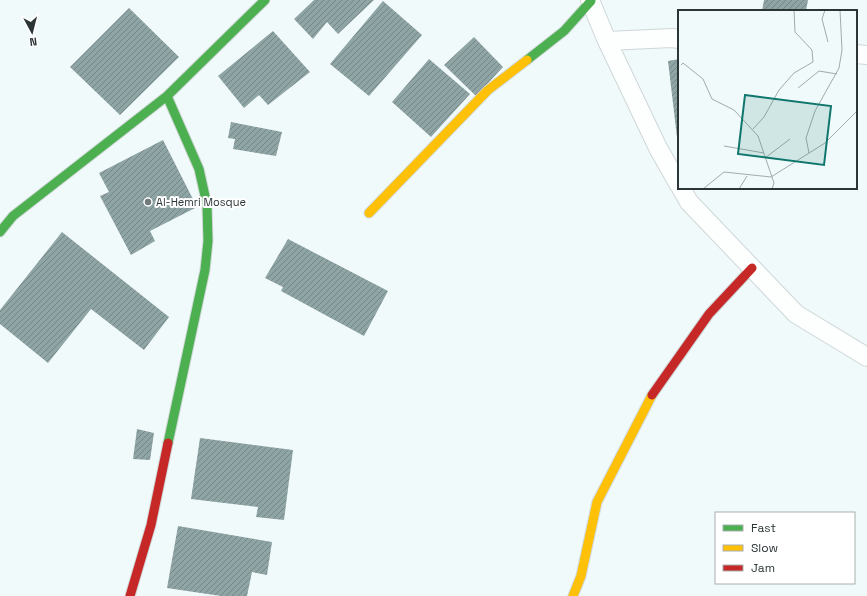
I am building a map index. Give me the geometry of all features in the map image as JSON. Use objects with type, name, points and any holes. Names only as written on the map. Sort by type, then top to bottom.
[{"type":"street","points":[[0,232],[13,216],[167,96],[265,0]]},
{"type":"street","points":[[369,213],[488,90],[564,31],[590,1],[607,41],[658,148],[678,183]]},
{"type":"street","points":[[607,41],[678,39]]},
{"type":"street","points":[[857,54],[867,55]]},
{"type":"street","points":[[130,596],[151,525],[205,270],[208,241],[207,205],[200,169],[167,96]]},
{"type":"street","points":[[682,189],[689,202],[796,314],[867,357]]},
{"type":"street","points":[[573,596],[581,576],[596,502],[651,397],[709,314],[752,268]]},
{"type":"building","points":[[314,0],[374,0],[338,34],[327,22],[313,39],[294,19]]},
{"type":"building","points":[[764,0],[808,0],[806,10],[762,10]]},
{"type":"building","points":[[383,1],[422,35],[369,96],[330,64]]},
{"type":"building","points":[[129,8],[179,57],[120,115],[70,67]]},
{"type":"building","points":[[273,31],[310,72],[268,105],[259,95],[244,108],[218,76]]},
{"type":"building","points":[[474,37],[503,67],[476,96],[444,65]]},
{"type":"building","points":[[429,59],[470,94],[431,137],[392,102]]},
{"type":"building","points":[[678,59],[678,146],[668,61]]},
{"type":"building","points":[[231,122],[282,132],[276,156],[233,149],[235,139],[228,138]]},
{"type":"building","name":"Al-Hemri Mosque","points":[[163,140],[197,207],[150,231],[155,241],[131,255],[100,196],[109,192],[99,173]]},
{"type":"building","points":[[62,232],[169,317],[144,350],[91,309],[48,363],[0,324],[0,310]]},
{"type":"building","points":[[288,239],[388,291],[364,336],[281,291],[283,287],[265,278]]},
{"type":"building","points":[[137,429],[154,433],[150,460],[133,459]]},
{"type":"building","points":[[200,438],[293,450],[284,520],[256,517],[258,507],[191,499]]},
{"type":"building","points":[[178,526],[272,542],[267,575],[252,572],[247,596],[221,596],[167,588]]},
{"type":"traffic: fast","points":[[0,232],[13,216],[167,96],[265,0]]},
{"type":"traffic: fast","points":[[527,60],[564,31],[591,1]]},
{"type":"traffic: fast","points":[[167,96],[199,169],[207,205],[208,241],[205,270],[168,443]]},
{"type":"traffic: slow","points":[[369,213],[488,90],[527,60]]},
{"type":"traffic: slow","points":[[573,596],[581,576],[597,502],[652,395]]},
{"type":"traffic: jam","points":[[652,395],[709,314],[752,268]]},
{"type":"traffic: jam","points":[[130,596],[151,525],[168,443]]},
{"type":"place","name":"Al-Hemri Mosque","points":[[148,202]]}]
